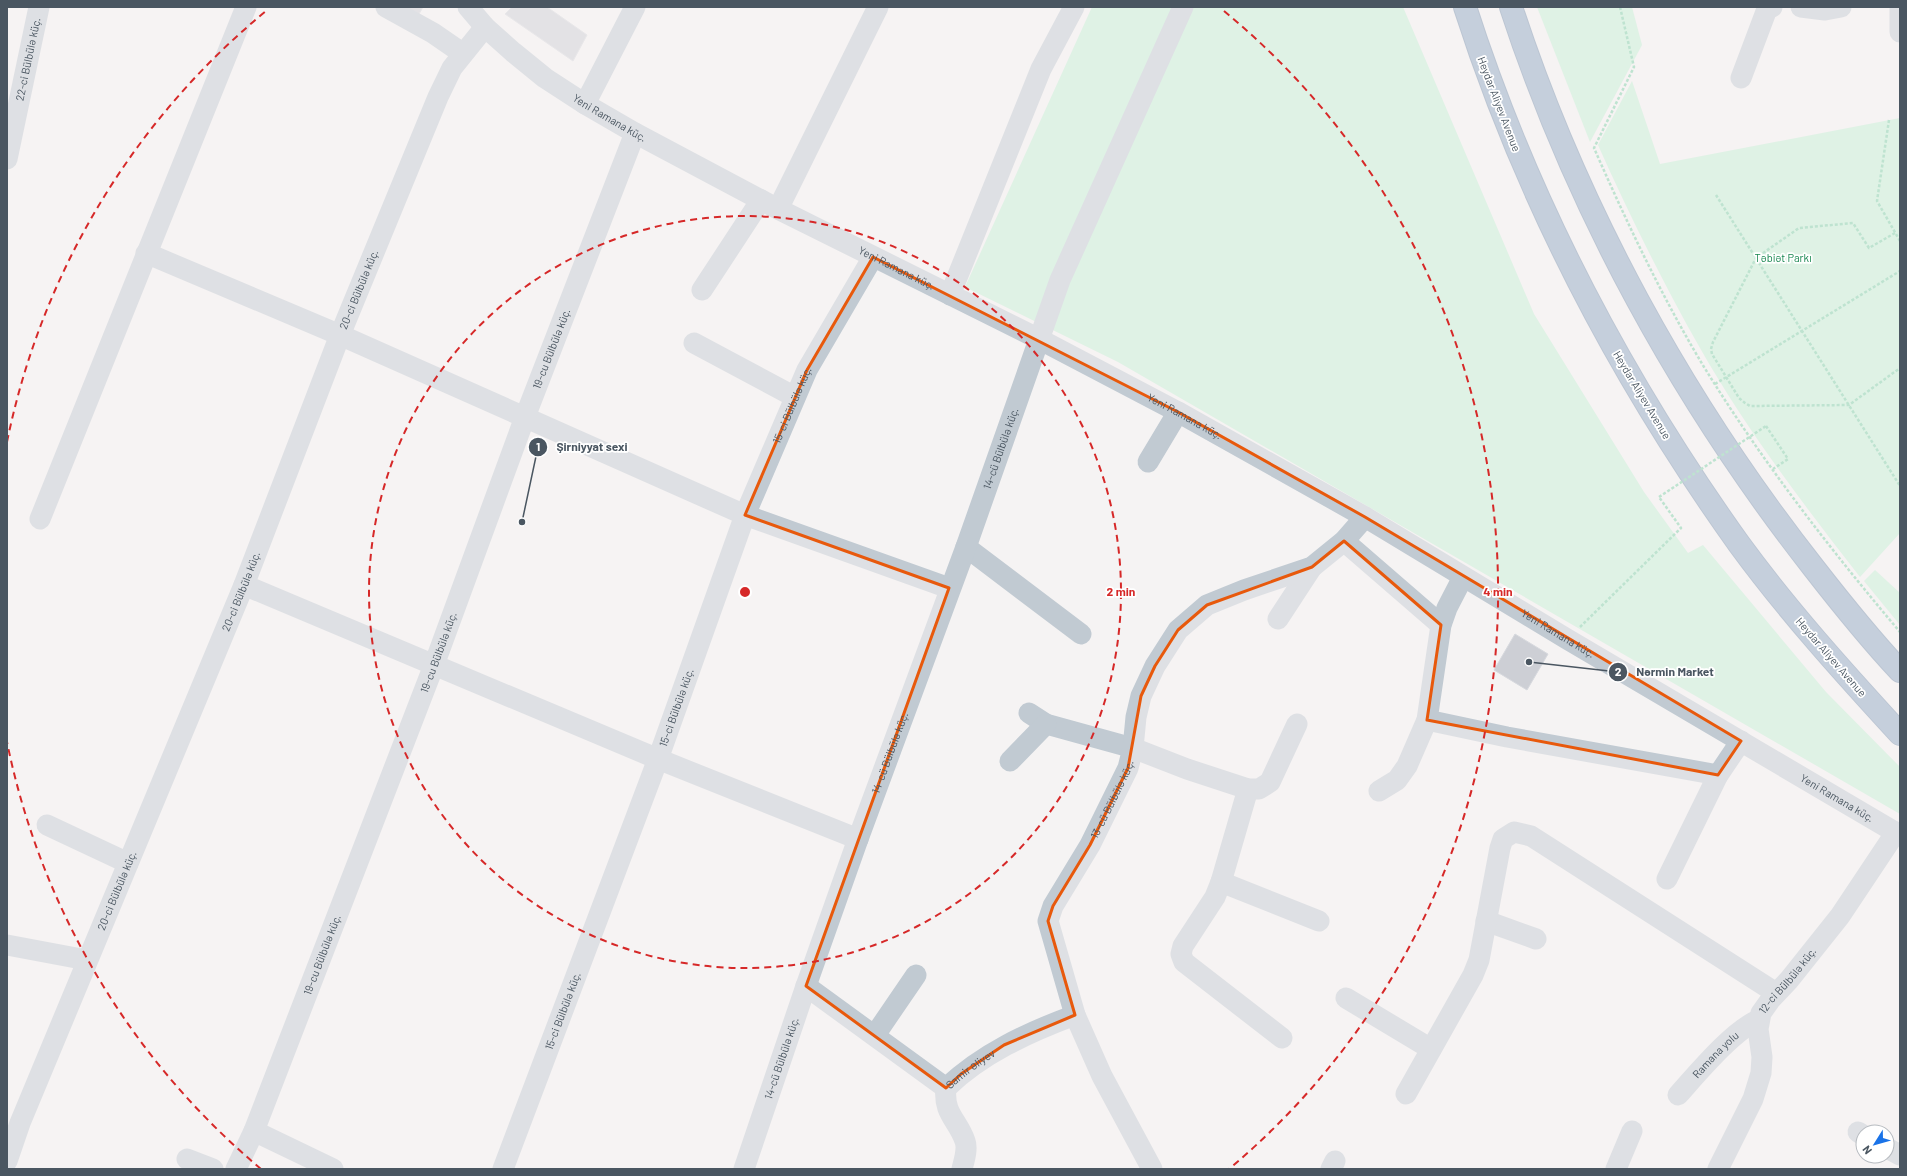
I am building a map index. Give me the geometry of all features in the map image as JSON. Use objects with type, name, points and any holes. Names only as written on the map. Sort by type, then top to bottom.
[{"type":"highway","name":"Heydar Aliyev Avenue","points":[[1465,7],[1484,65],[1523,165],[1567,260],[1624,367],[1672,446],[1740,545],[1795,616],[1900,734]]},
{"type":"highway","points":[[1511,7],[1526,51],[1605,238],[1662,342],[1709,423],[1777,522],[1870,638],[1900,671]]},
{"type":"street","name":"22-ci Bülbülə küç.","points":[[7,158],[12,114],[39,7]]},
{"type":"street","points":[[40,519],[246,7]]},
{"type":"street","points":[[386,7],[433,33],[462,53]]},
{"type":"street","name":"Yeni Ramana küç.","points":[[468,7],[485,27],[545,78],[585,104],[635,133],[770,205],[1039,339],[1178,412],[1365,517],[1567,639],[1898,834]]},
{"type":"street","points":[[585,104],[635,7]]},
{"type":"street","points":[[702,290],[770,205],[878,7]]},
{"type":"street","points":[[950,295],[1041,69],[1074,7]]},
{"type":"street","name":"14-cü Bülbülə küç.","points":[[744,1169],[858,839],[949,588],[966,547],[1060,280],[1183,7]]},
{"type":"street","points":[[1741,78],[1767,9],[1772,7]]},
{"type":"street","points":[[1801,7],[1825,10],[1840,7]]},
{"type":"street","points":[[1900,7],[1900,32]]},
{"type":"street","name":"20-ci Bülbülə küç.","points":[[7,1161],[20,1123],[87,960],[244,585],[340,335],[438,97],[452,68],[462,53],[485,27]]},
{"type":"street","name":"19-cu Bülbülə küç.","points":[[236,1169],[254,1131],[434,665],[525,417],[635,133]]},
{"type":"street","points":[[146,253],[340,335],[745,515],[949,588]]},
{"type":"street","name":"15-ci Bülbülə küç.","points":[[503,1169],[658,759],[745,515],[807,370],[873,257]]},
{"type":"street","points":[[694,342],[795,397]]},
{"type":"street","points":[[1148,462],[1178,412]]},
{"type":"street","name":"13-cü Bülbülə küç.","points":[[1145,1166],[1075,1015],[1048,921],[1053,906],[1094,838],[1128,768],[1133,748],[1136,717],[1141,696],[1155,666],[1178,630],[1207,605],[1244,590],[1312,567],[1344,542],[1365,517]]},
{"type":"street","points":[[1344,542],[1441,625]]},
{"type":"street","points":[[966,547],[1082,634]]},
{"type":"street","points":[[1278,619],[1312,567]]},
{"type":"street","points":[[1379,791],[1397,780],[1407,766],[1427,720],[1441,625],[1447,608],[1463,577]]},
{"type":"street","points":[[244,585],[658,759],[858,839]]},
{"type":"street","points":[[1010,762],[1037,719],[1133,748],[1188,769],[1248,789],[1259,789],[1270,782],[1297,724]]},
{"type":"street","points":[[1427,720],[1507,737],[1718,775]]},
{"type":"street","points":[[1667,879],[1718,775],[1741,741]]},
{"type":"street","points":[[1248,789],[1221,882],[1215,897],[1183,946],[1181,954],[1184,962],[1282,1038]]},
{"type":"street","points":[[47,825],[128,863]]},
{"type":"street","points":[[1406,1094],[1473,975],[1479,960],[1500,848],[1503,839],[1514,832],[1531,836],[1776,993]]},
{"type":"street","name":"12-ci Bülbülə küç.","points":[[1718,1169],[1754,1099],[1761,1073],[1762,1057],[1758,1037],[1759,1020],[1766,1005],[1789,980],[1840,916],[1898,834]]},
{"type":"street","points":[[1221,882],[1319,921]]},
{"type":"street","points":[[1486,921],[1536,939]]},
{"type":"street","points":[[7,944],[87,960]]},
{"type":"street","points":[[875,1035],[916,975]]},
{"type":"street","points":[[806,986],[946,1088]]},
{"type":"street","points":[[1346,998],[1431,1049]]},
{"type":"street","name":"Samir Əliyev","points":[[962,1169],[966,1151],[966,1141],[948,1112],[945,1100],[946,1088],[961,1074],[1004,1045],[1035,1030],[1075,1015]]},
{"type":"street","name":"Ramana yolu","points":[[1678,1096],[1702,1068],[1745,1026],[1759,1020]]},
{"type":"street","points":[[254,1131],[333,1169]]},
{"type":"street","points":[[1616,1169],[1632,1131]]},
{"type":"street","points":[[187,1159],[212,1169]]},
{"type":"path","points":[[1620,7],[1634,67],[1594,148],[1619,205],[1659,286],[1715,384],[1797,504],[1843,564],[1900,632]]},
{"type":"path","points":[[1889,120],[1877,201],[1900,241]]},
{"type":"path","points":[[1716,195],[1803,330],[1900,486]]},
{"type":"path","points":[[1895,233],[1869,248],[1853,224],[1799,228],[1756,258],[1711,349],[1712,354],[1739,398],[1750,406],[1849,405],[1900,368]]},
{"type":"path","points":[[1715,384],[1900,270]]},
{"type":"path","points":[[1567,639],[1681,528],[1659,497],[1766,426],[1788,459],[1773,469]]},
{"type":"highlighted area","points":[[873,257],[1178,412],[1365,517],[1741,741],[1718,775],[1427,720],[1441,625],[1344,541],[1312,567],[1207,605],[1178,630],[1155,666],[1141,696],[1128,768],[1090,845],[1053,906],[1048,921],[1075,1015],[1004,1045],[961,1074],[946,1088],[806,986],[949,588],[745,515],[807,370]]},
{"type":"green space","points":[[1092,7],[1403,7],[1534,314],[1644,492],[1688,553],[1703,545],[1826,692],[1900,767],[1900,814],[1118,362],[965,287]]},
{"type":"green space","points":[[1537,7],[1632,7],[1642,45],[1590,142]]},
{"type":"green space","name":"Təbiət Parkı","points":[[1632,81],[1660,164],[1900,118],[1900,533],[1860,577],[1817,522],[1736,408],[1686,323],[1634,222],[1598,145]]},
{"type":"green space","points":[[1875,570],[1900,593],[1900,625],[1864,581]]},
{"type":"building","points":[[406,7],[423,7],[419,14]]},
{"type":"building","points":[[512,7],[547,7],[587,35],[573,61],[505,14]]},
{"type":"building","points":[[1515,634],[1548,654],[1527,690],[1494,670]]},
{"type":"place","name":"Şirniyyat sexi","points":[[522,522]]},
{"type":"place","name":"Nərmin Market","points":[[1529,662]]}]
